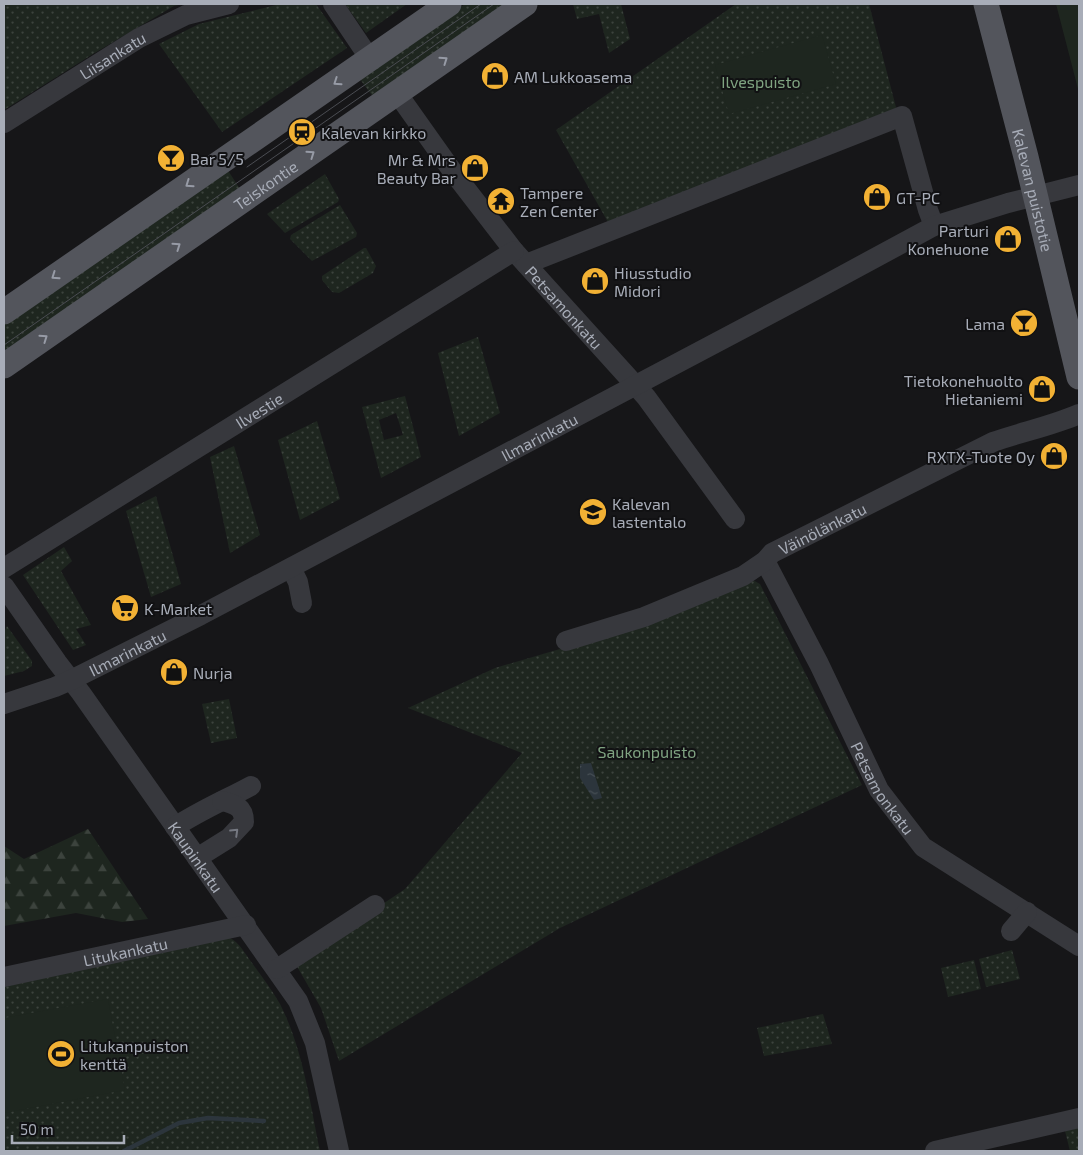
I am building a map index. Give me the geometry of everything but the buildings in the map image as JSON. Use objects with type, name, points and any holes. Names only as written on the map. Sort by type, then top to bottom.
[{"type":"main road","points":[[4,312],[449,4]]},
{"type":"main road","name":"Teiskontie","points":[[4,366],[525,4]]},
{"type":"main road","name":"Kalevan puistotie","points":[[986,4],[1079,377]]},
{"type":"street","name":"Liisankatu","points":[[4,123],[139,38],[186,15],[228,4]]},
{"type":"street","points":[[333,4],[370,59]]},
{"type":"street","name":"Petsamonkatu","points":[[397,93],[453,172],[520,257],[634,385],[646,396],[735,519]]},
{"type":"street","name":"Ilvestie","points":[[4,568],[520,257],[902,116],[934,226]]},
{"type":"street","name":"Ilmarinkatu","points":[[4,704],[71,680],[201,615],[934,226],[1072,187]]},
{"type":"street","name":"Väinölänkatu","points":[[566,641],[644,617],[743,576],[772,554],[993,442],[1079,414]]},
{"type":"street","name":"Petsamonkatu","points":[[764,561],[819,664],[879,790],[923,847],[1079,946]]},
{"type":"street","points":[[291,568],[298,582],[302,603]]},
{"type":"street","name":"Kaupinkatu","points":[[4,586],[246,925],[298,1001],[315,1043],[339,1151]]},
{"type":"street","points":[[175,827],[201,811],[251,786]]},
{"type":"street","points":[[197,858],[229,838],[244,822],[239,808],[222,801]]},
{"type":"street","points":[[277,969],[375,905]]},
{"type":"street","points":[[1011,931],[1027,912]]},
{"type":"street","name":"Litukankatu","points":[[4,977],[246,925]]},
{"type":"street","points":[[935,1151],[1079,1118]]},
{"type":"green space","points":[[4,4],[183,4],[174,6],[4,110]]},
{"type":"green space","points":[[280,4],[316,4],[347,48],[222,132],[159,44],[199,24]]},
{"type":"green space","points":[[345,4],[407,4],[366,33]]},
{"type":"green space","points":[[465,4],[512,4],[374,98],[359,78]]},
{"type":"green space","points":[[573,4],[621,4],[630,39],[609,53],[599,14],[577,19]]},
{"type":"green space","name":"Ilvespuisto","points":[[736,4],[869,4],[897,111],[609,224],[556,130]]},
{"type":"green space","points":[[1056,4],[1079,4],[1079,96],[1078,89]]},
{"type":"green space","points":[[822,35],[836,84],[729,114],[715,65]]},
{"type":"green space","points":[[227,169],[242,192],[4,358],[4,318]]},
{"type":"green space","points":[[325,174],[339,199],[338,202],[285,233],[267,214]]},
{"type":"green space","points":[[340,205],[357,233],[356,237],[312,261],[290,239],[291,235]]},
{"type":"green space","points":[[366,248],[376,266],[373,273],[339,293],[332,292],[322,280],[322,276]]},
{"type":"green space","points":[[478,337],[500,413],[459,436],[438,353]]},
{"type":"green space","points":[[405,396],[421,457],[381,478],[362,407]],"holes":[[[396,413],[403,435],[384,440],[379,420]]]},
{"type":"green space","points":[[317,421],[340,499],[300,520],[278,440]]},
{"type":"green space","points":[[234,446],[260,535],[230,553],[210,457]]},
{"type":"green space","points":[[156,496],[181,584],[151,597],[126,511]]},
{"type":"green space","points":[[64,547],[72,561],[61,571],[91,625],[76,629],[86,645],[73,650],[23,575]]},
{"type":"green space","name":"Saukonpuisto","points":[[751,579],[760,584],[862,785],[560,928],[339,1061],[321,1008],[295,963],[405,889],[522,753],[408,708],[495,668],[645,624]]},
{"type":"green space","points":[[7,626],[32,661],[32,666],[24,671],[4,676],[4,632]]},
{"type":"green space","points":[[229,699],[237,738],[211,743],[202,704]]},
{"type":"green space","points":[[88,829],[148,919],[122,922],[76,913],[4,926],[4,846],[24,859]]},
{"type":"green space","points":[[230,938],[242,949],[267,984],[288,1021],[305,1076],[320,1151],[4,1151],[4,986]]},
{"type":"green space","points":[[1012,950],[1020,979],[986,987],[979,959]]},
{"type":"green space","points":[[974,960],[981,989],[948,997],[941,968]]},
{"type":"green space","name":"Litukanpuiston kenttä","points":[[108,999],[125,1090],[4,1113],[4,1018]]},
{"type":"green space","points":[[823,1014],[832,1044],[764,1056],[757,1028]]},
{"type":"green space","points":[[1079,1128],[1079,1151],[1070,1151],[1065,1131]]},
{"type":"water","points":[[591,763],[602,798],[594,800],[580,778],[580,764]]},
{"type":"waterway","points":[[124,1151],[179,1123],[208,1118],[264,1121]]},
{"type":"tram line","points":[[247,167],[481,4]]},
{"type":"tram line","points":[[4,345],[494,4]]},
{"type":"place","name":"AM Lukkoasema","points":[[495,76]]},
{"type":"place","name":"Kalevan kirkko","points":[[302,132]]},
{"type":"place","name":"Bar 5/5","points":[[171,158]]},
{"type":"place","name":"Mr & Mrs Beauty Bar","points":[[475,168]]},
{"type":"place","name":"GT-PC","points":[[877,197]]},
{"type":"place","name":"Tampere Zen Center","points":[[501,201]]},
{"type":"place","name":"Parturi Konehuone","points":[[1008,239]]},
{"type":"place","name":"Hiusstudio Midori","points":[[595,281]]},
{"type":"place","name":"Lama","points":[[1024,323]]},
{"type":"place","name":"Tietokonehuolto Hietaniemi","points":[[1042,389]]},
{"type":"place","name":"RXTX-Tuote Oy","points":[[1054,456]]},
{"type":"place","name":"Kalevan lastentalo","points":[[593,512]]},
{"type":"place","name":"K-Market","points":[[125,608]]},
{"type":"place","name":"Nurja","points":[[174,672]]},
{"type":"place","name":"Litukanpuiston kenttä","points":[[61,1054]]}]
